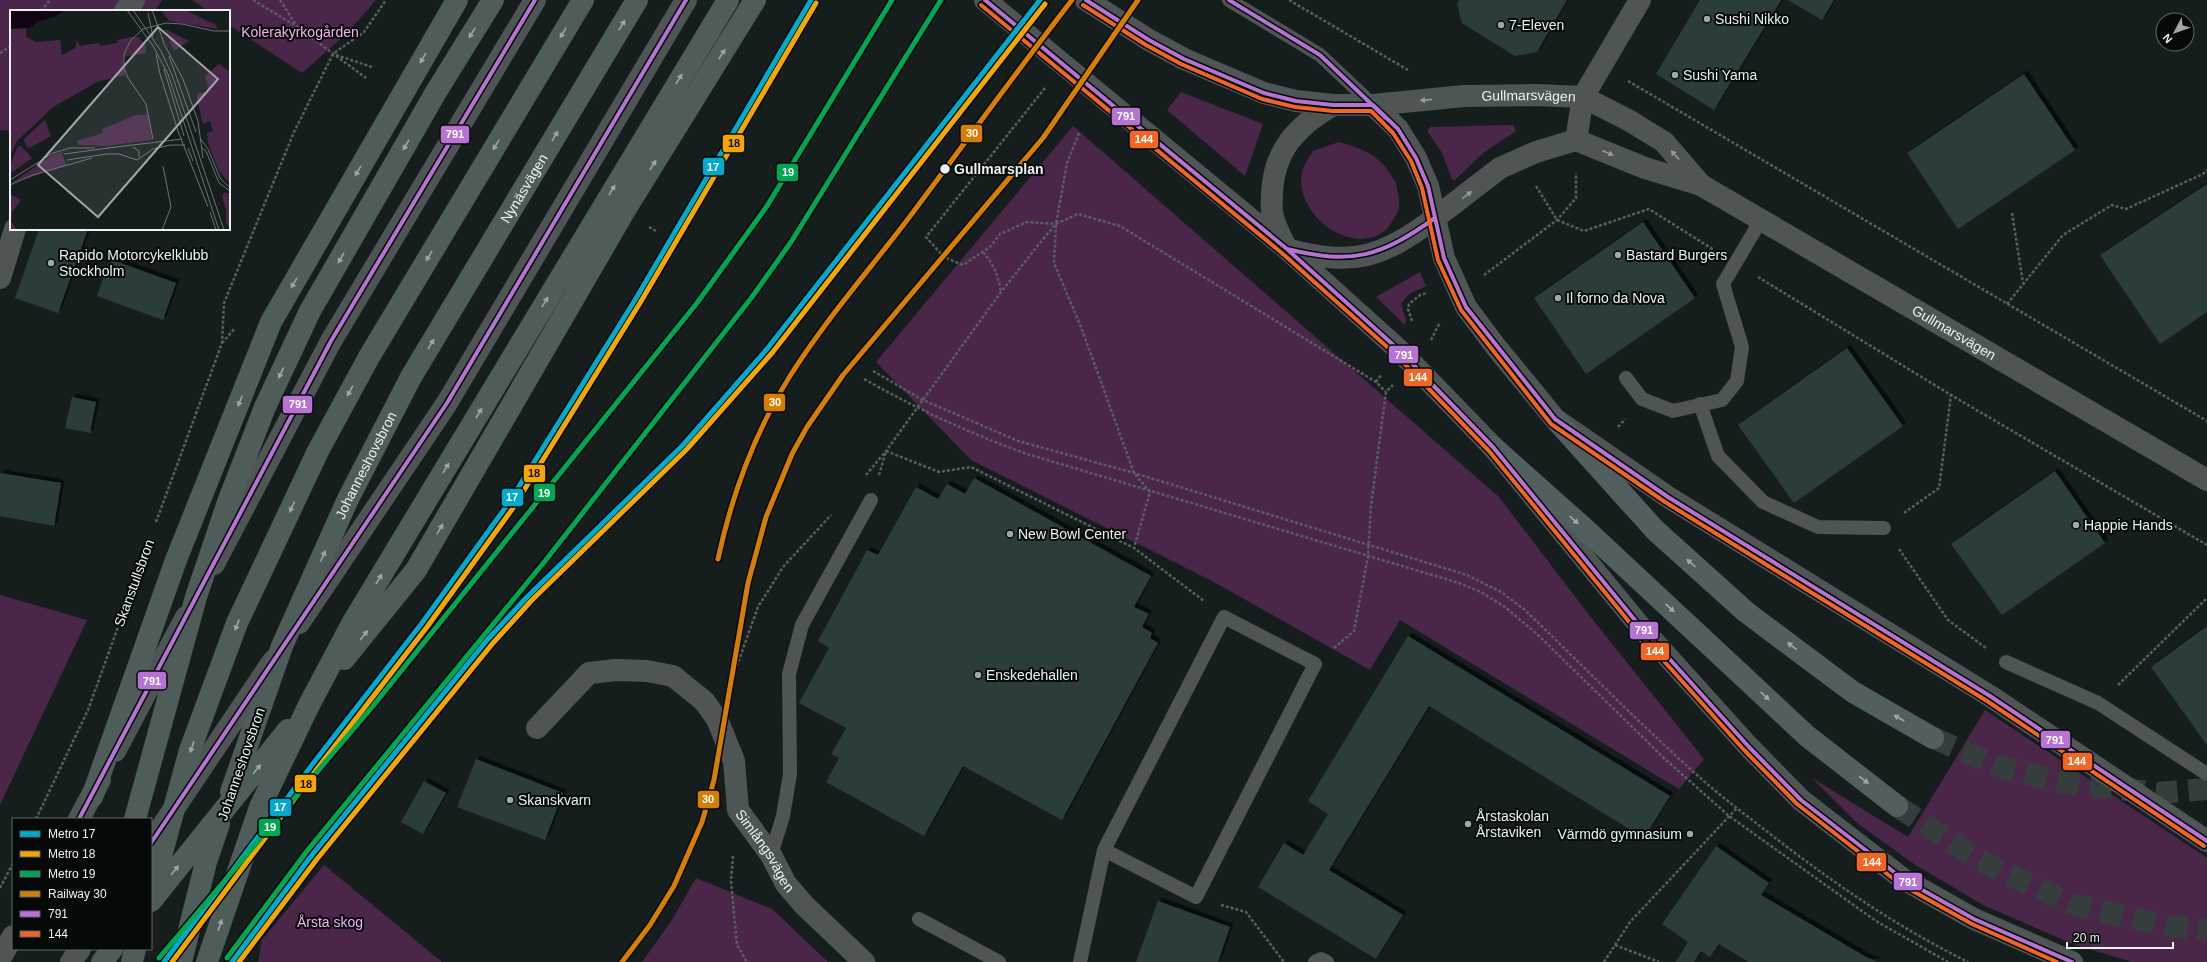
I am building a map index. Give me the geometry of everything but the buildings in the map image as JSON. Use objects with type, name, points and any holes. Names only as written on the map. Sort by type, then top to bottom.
[{"type":"highway","points":[[92,796],[176,560],[272,322],[457,0]]},
{"type":"highway","points":[[135,818],[196,597],[228,502],[265,408],[310,311],[436,92],[493,0]]},
{"type":"highway","points":[[152,889],[190,750],[238,623],[318,451],[369,357],[583,0]]},
{"type":"highway","name":"Nynäsvägen","points":[[411,377],[637,0]]},
{"type":"highway","points":[[207,962],[260,807],[309,705],[353,622],[728,0]]},
{"type":"highway","points":[[152,900],[416,570],[625,210],[755,0]]},
{"type":"highway","name":"Johanneshovsbron","points":[[181,962],[206,862],[282,646],[348,499],[411,377]]},
{"type":"highway","points":[[1554,420],[1655,530],[1746,612],[1853,692],[1933,738]]},
{"type":"highway","points":[[1493,447],[1585,529],[1808,736],[1897,806]]},
{"type":"highway","points":[[102,962],[105,950]]},
{"type":"highway","points":[[102,962],[111,950]]},
{"type":"highway","points":[[132,962],[135,950]]},
{"type":"main road","points":[[126,10],[134,0]]},
{"type":"main road","points":[[80,818],[331,341],[535,0]]},
{"type":"main road","points":[[152,842],[446,403],[686,0]]},
{"type":"main road","points":[[985,0],[1287,249],[1406,357],[1493,447],[1638,625],[1749,747],[1801,800],[1903,879],[1974,919],[2072,962]]},
{"type":"main road","name":"Gullmarsvägen","points":[[1086,0],[1149,40],[1191,62],[1264,93],[1296,101],[1333,105],[1373,105],[1464,96],[1536,95],[1583,97],[1630,121],[1664,142],[1701,185]]},
{"type":"main road","points":[[1333,105],[1302,126],[1281,153],[1274,170],[1271,211],[1277,229],[1287,249],[1312,256],[1338,258],[1377,254],[1406,240],[1500,168],[1536,152],[1576,140],[1583,97],[1640,0]]},
{"type":"main road","points":[[1373,105],[1398,129],[1416,158],[1428,186],[1444,258],[1466,307],[1554,420],[1668,497],[1990,696],[2207,841]]},
{"type":"main road","name":"Gullmarsvägen","points":[[1576,140],[1645,168],[1701,185],[2207,480]]},
{"type":"main road","points":[[0,278],[15,230]]},
{"type":"main road","name":"Simlångsvägen","points":[[537,728],[589,673],[616,670],[647,671],[673,676],[704,701],[717,719],[734,761],[738,810],[771,855],[786,884],[804,905],[864,962]]},
{"type":"main road","points":[[0,959],[12,938]]},
{"type":"main road","points":[[71,962],[79,950]]},
{"type":"lane","points":[[1229,0],[1320,55],[1373,105]]},
{"type":"lane","points":[[1626,378],[1642,399],[1673,411],[1722,400],[1738,381],[1742,347],[1723,284],[1761,220]]},
{"type":"lane","points":[[1700,404],[1718,456],[1763,502],[1818,527],[1884,528]]},
{"type":"lane","points":[[771,855],[783,816],[790,774],[789,674],[802,625],[871,500]]},
{"type":"lane","points":[[1080,962],[1104,850],[1224,617],[1315,664],[1196,897],[1104,850]]},
{"type":"lane","points":[[2006,662],[2098,703],[2207,774]]},
{"type":"lane","points":[[918,919],[999,962]]},
{"type":"lane","points":[[1315,962],[1321,959],[1327,962]]},
{"type":"path","points":[[42,10],[50,0]]},
{"type":"path","points":[[253,0],[296,26],[366,78]]},
{"type":"path","points":[[280,0],[296,26]]},
{"type":"path","points":[[333,54],[364,32],[386,0]]},
{"type":"path","points":[[1289,0],[1410,71]]},
{"type":"path","points":[[0,53],[10,47]]},
{"type":"path","points":[[333,54],[372,67]]},
{"type":"path","name":"Skanstullsbron","points":[[156,523],[222,343],[224,303],[294,132],[333,54]]},
{"type":"path","points":[[1601,66],[2207,420]]},
{"type":"path","points":[[1046,87],[926,238],[944,257],[963,265],[990,247],[1000,234],[1027,222],[1056,224]]},
{"type":"path","points":[[1080,133],[1067,163],[1056,224],[1054,263],[1081,327],[1134,473],[1150,492]]},
{"type":"path","points":[[1315,664],[1354,631],[1368,556],[1371,505],[1386,392],[1406,357],[1413,323],[1408,309],[1412,299],[1420,295],[1456,286],[1482,277],[1557,220],[1576,198],[1576,140]]},
{"type":"path","points":[[2007,304],[2064,235],[2112,205],[2126,209],[2203,174],[2207,170]]},
{"type":"path","points":[[1557,220],[1584,231],[1649,209],[1951,395],[2207,545]]},
{"type":"path","points":[[2012,213],[2023,284]]},
{"type":"path","points":[[861,480],[886,451],[1001,292],[1056,224],[1078,214],[1120,226],[1376,382],[1386,392]]},
{"type":"path","points":[[983,252],[991,261],[998,277],[1001,292]]},
{"type":"path","points":[[1376,382],[1406,357],[1427,348],[1440,322],[1466,307]]},
{"type":"path","points":[[873,371],[923,400],[1018,441],[1134,473],[1368,544],[1467,575],[1501,592],[1524,610],[1692,771],[1737,808],[1813,868],[1925,941],[1968,962]]},
{"type":"path","points":[[864,379],[917,409],[973,434],[1027,454],[1150,492],[1459,583],[1481,592],[1505,607],[1537,634],[1666,760],[1729,816],[1876,921],[1948,962]]},
{"type":"path","points":[[1951,395],[1939,488],[1884,528],[1948,620],[2006,662]]},
{"type":"path","points":[[871,500],[886,451]]},
{"type":"path","points":[[886,451],[939,472],[971,467],[1134,548],[1224,617]]},
{"type":"path","points":[[1134,548],[1150,492]]},
{"type":"path","points":[[717,719],[758,607],[783,567],[836,510]]},
{"type":"path","points":[[2098,703],[2207,598]]},
{"type":"path","name":"Skanstullsbron","points":[[36,818],[88,710],[120,620]]},
{"type":"path","points":[[1604,962],[1630,922],[1737,808]]},
{"type":"path","points":[[738,810],[731,881],[737,945],[747,962]]},
{"type":"path","points":[[0,888],[12,865]]},
{"type":"path","points":[[1196,897],[1246,912],[1284,962]]},
{"type":"path","points":[[1615,945],[1659,962]]},
{"type":"green space","points":[[0,0],[162,0],[156,10],[10,10],[10,131],[0,130]]},
{"type":"green space","name":"Kolerakyrkogården","points":[[192,0],[376,0],[346,34],[302,73],[230,26],[230,10],[207,10]]},
{"type":"green space","points":[[1181,92],[1263,124],[1245,176],[1167,110]]},
{"type":"green space","points":[[1513,125],[1516,131],[1483,153],[1455,180],[1452,179],[1442,153],[1428,132],[1428,129],[1431,127]]},
{"type":"green space","points":[[1073,126],[1499,497],[1589,615],[1704,759],[1679,789],[1400,620],[1370,670],[1214,582],[971,460],[876,362]]},
{"type":"green space","points":[[1339,142],[1355,147],[1375,157],[1386,168],[1394,180],[1399,209],[1393,220],[1382,233],[1368,238],[1352,238],[1336,232],[1321,222],[1310,208],[1303,191],[1302,173],[1306,162],[1313,151]]},
{"type":"green space","points":[[1420,272],[1426,286],[1409,294],[1401,304],[1406,320],[1405,325],[1376,297]]},
{"type":"green space","points":[[0,595],[87,620],[0,805]]},
{"type":"green space","points":[[1985,710],[2207,858],[2207,962],[2132,962],[2073,944],[1983,905],[1914,864],[1857,823],[1812,778],[1908,837]]},
{"type":"green space","name":"Årsta skog","points":[[324,865],[442,962],[258,962],[262,940]]},
{"type":"green space","points":[[696,878],[772,909],[828,962],[642,962],[672,920]]},
{"type":"tunnel","points":[[1933,738],[2000,767],[2065,783],[2158,793],[2207,789]]},
{"type":"tunnel","points":[[1897,806],[1977,859],[2071,904],[2168,926],[2207,930]]},
{"type":"metro line","name":"17","points":[[164,962],[315,761],[422,623],[508,504],[635,300],[811,0]]},
{"type":"metro line","name":"19","points":[[159,958],[373,706],[697,303],[767,206],[892,0]]},
{"type":"metro line","name":"19","points":[[227,958],[307,851],[545,561],[752,297],[791,242],[941,0]]},
{"type":"metro line","name":"17","points":[[232,962],[312,855],[488,639],[527,597],[683,445],[767,349],[1040,0]]},
{"type":"metro line","name":"18","points":[[172,962],[320,765],[427,627],[513,508],[640,303],[816,3]]},
{"type":"metro line","name":"18","points":[[239,962],[317,859],[493,643],[531,601],[687,449],[772,353],[1045,4]]},
{"type":"rail line","name":"30","points":[[718,559],[730,511],[746,464],[766,419],[790,376],[818,334],[911,215],[1072,0]]},
{"type":"rail line","name":"30","points":[[622,962],[650,925],[674,886],[702,822],[714,780],[748,583],[766,517],[792,454],[807,427],[843,375],[1043,138],[1138,0]]},
{"type":"transit line","name":"791","points":[[80,818],[331,341],[535,0]]},
{"type":"transit line","name":"791","points":[[152,842],[447,403],[686,0]]},
{"type":"transit line","name":"791","points":[[985,0],[1287,249],[1399,350],[1493,447],[1639,625],[1749,747],[1801,800],[1903,879],[1974,919],[2072,962]]},
{"type":"transit line","name":"791","points":[[1086,0],[1149,40],[1184,59],[1264,93],[1296,101],[1333,105],[1373,105],[1398,129],[1416,158],[1428,186],[1444,258],[1466,307],[1555,419],[1668,497],[1990,696],[2207,841]]},
{"type":"transit line","name":"791","points":[[1229,0],[1320,55],[1386,118]]},
{"type":"transit line","name":"144","points":[[981,5],[1283,254],[1395,354],[1489,451],[1635,629],[1745,751],[1797,804],[1900,884],[1972,924],[2057,962]]},
{"type":"transit line","name":"144","points":[[1083,5],[1146,45],[1181,64],[1262,99],[1295,107],[1333,111],[1371,111],[1393,133],[1411,161],[1422,188],[1438,260],[1461,310],[1551,424],[1665,502],[1987,701],[2204,846]]},
{"type":"transit line","name":"791","points":[[1287,249],[1310,254],[1330,256],[1348,257],[1365,254],[1398,242],[1435,218]]},
{"type":"place","name":"Sushi Nikko","points":[[1707,19]]},
{"type":"place","name":"7-Eleven","points":[[1501,25]]},
{"type":"place","name":"Sushi Yama","points":[[1675,75]]},
{"type":"place","name":"Gullmarsplan","points":[[945,169]]},
{"type":"place","name":"Bastard Burgers","points":[[1618,255]]},
{"type":"place","name":"Rapido Motorcykelklubb Stockholm","points":[[51,263]]},
{"type":"place","name":"Il forno da Nova","points":[[1558,298]]},
{"type":"place","name":"Happie Hands","points":[[2076,525]]},
{"type":"place","name":"New Bowl Center","points":[[1010,534]]},
{"type":"place","name":"Enskedehallen","points":[[978,675]]},
{"type":"place","name":"Skanskvarn","points":[[510,800]]},
{"type":"place","name":"Årstaskolan Årstaviken","points":[[1468,824]]},
{"type":"place","name":"Värmdö gymnasium","points":[[1690,834]]}]
